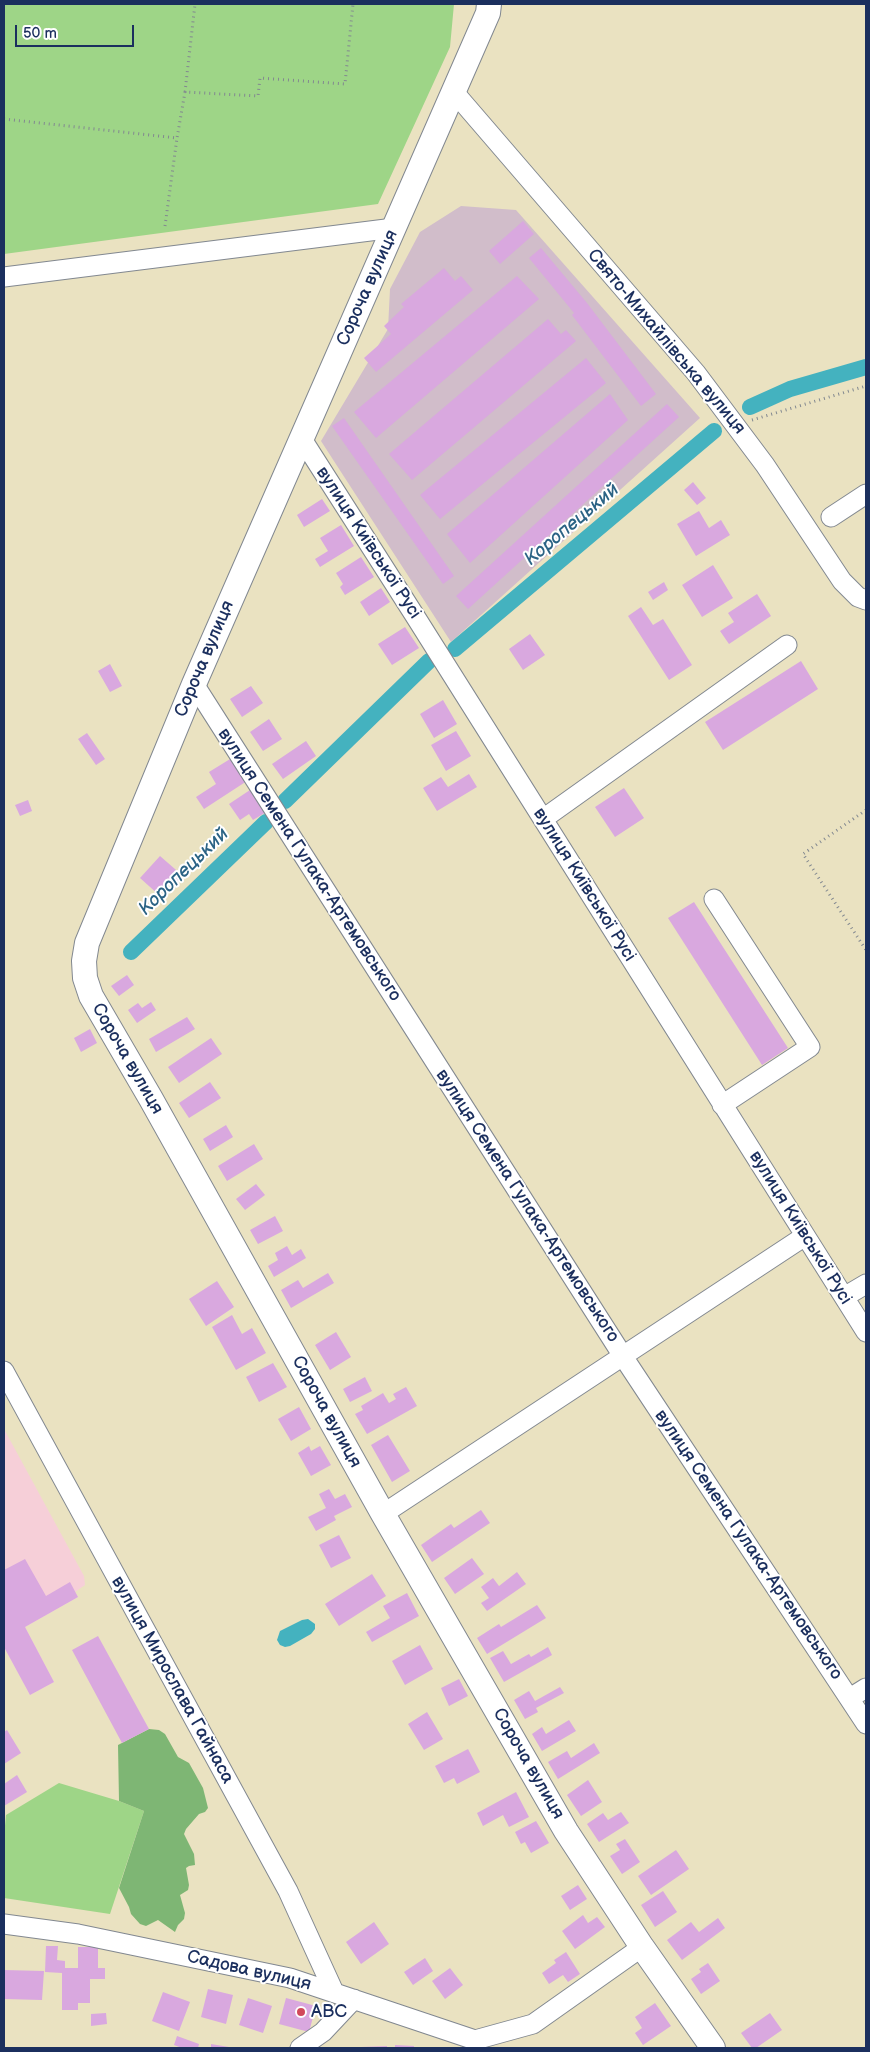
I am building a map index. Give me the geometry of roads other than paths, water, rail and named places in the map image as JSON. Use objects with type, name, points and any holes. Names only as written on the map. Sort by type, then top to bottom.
[{"type":"main road","name":"Сороча вулиця","points":[[489,4],[488,13],[454,92],[194,684],[87,943],[84,960],[84,978],[91,996],[151,1098],[383,1514],[566,1831],[642,1948],[713,2048]]},
{"type":"street","name":"Свято-Михайлівська вулиця","points":[[454,92],[696,373],[765,465],[842,582],[858,597],[866,600]]},
{"type":"street","points":[[4,277],[394,228]]},
{"type":"street","name":"вулиця Київської Русі","points":[[302,439],[866,1332]]},
{"type":"street","points":[[831,517],[866,494]]},
{"type":"street","points":[[543,819],[787,645]]},
{"type":"street","name":"вулиця Семена Гулака-Артемовського","points":[[194,684],[623,1356],[866,1724]]},
{"type":"street","points":[[714,899],[810,1047],[722,1104]]},
{"type":"street","points":[[383,1514],[805,1236]]},
{"type":"street","points":[[844,1297],[866,1284]]},
{"type":"street","name":"вулиця Мирослава Гайнаса","points":[[4,1371],[288,1891],[334,1992]]},
{"type":"street","points":[[850,1698],[866,1688]]},
{"type":"street","name":"Садова вулиця","points":[[4,1924],[78,1934],[290,1978],[475,2040],[534,2024],[642,1948]]},
{"type":"street","points":[[300,2048],[323,2032],[354,1999]]},
{"type":"water","points":[[308,1619],[315,1624],[315,1629],[311,1634],[290,1646],[280,1645],[277,1640],[280,1631]]},
{"type":"waterway","name":"Коропецький","points":[[750,407],[790,389],[866,367]]},
{"type":"waterway","name":"Коропецький","points":[[455,649],[714,431]]},
{"type":"waterway","name":"Коропецький","points":[[285,801],[429,661]]},
{"type":"waterway","name":"Коропецький","points":[[131,952],[266,822]]},
{"type":"place","name":"ABC","points":[[301,2012]]}]
